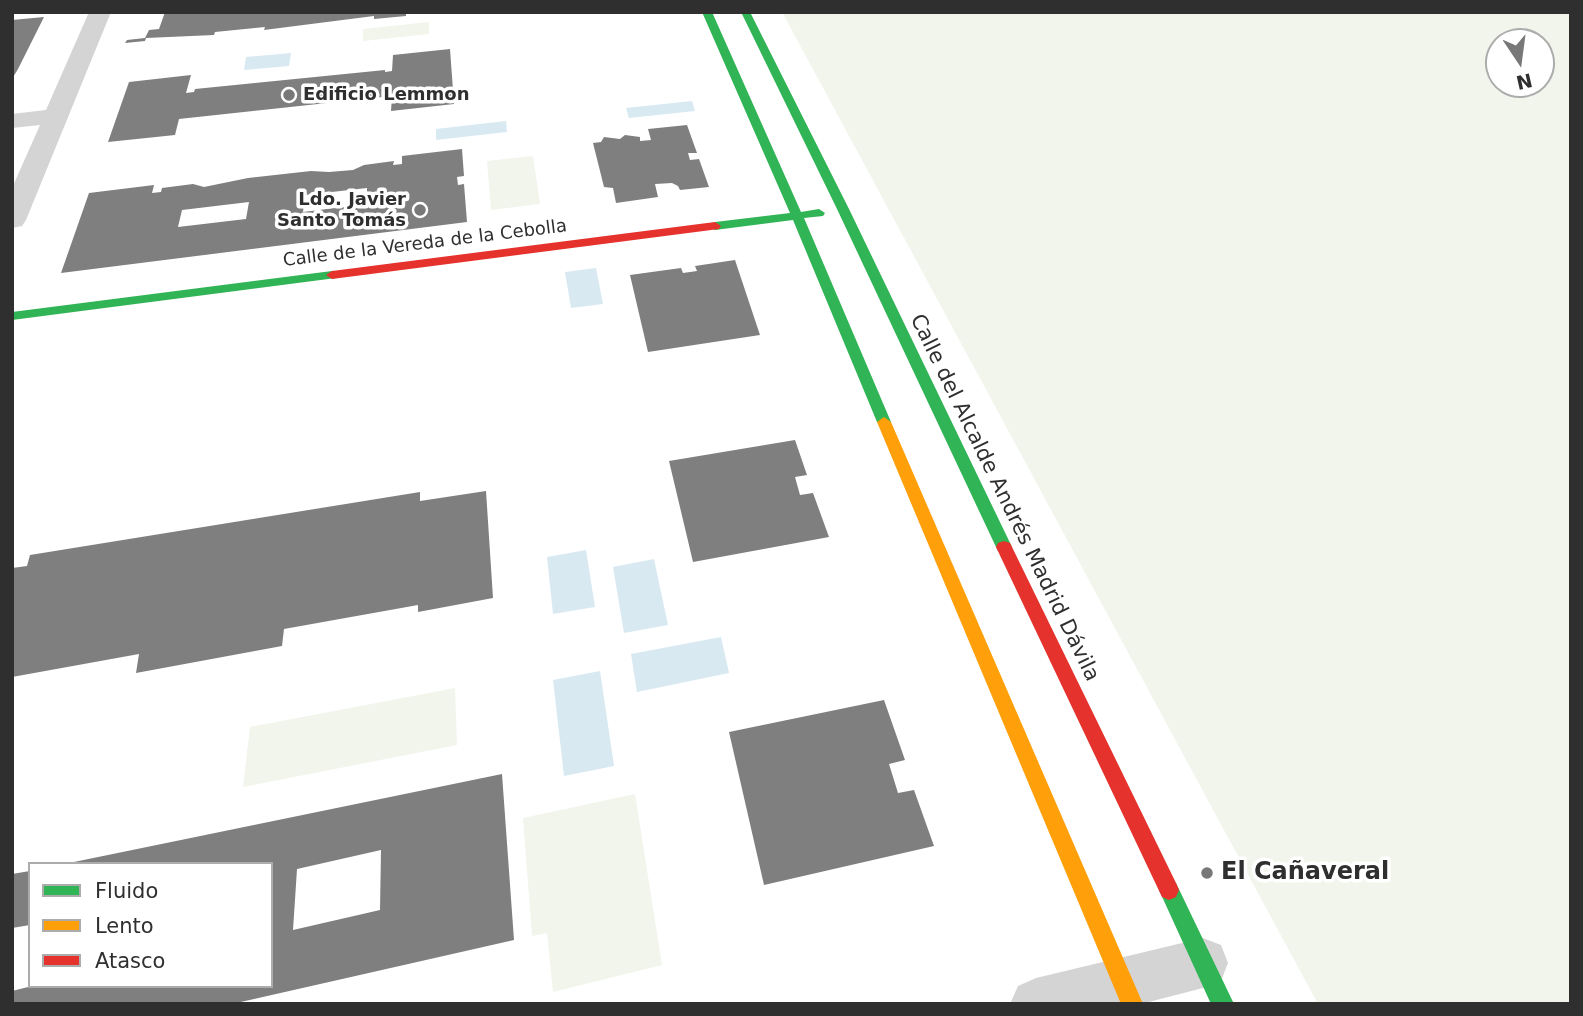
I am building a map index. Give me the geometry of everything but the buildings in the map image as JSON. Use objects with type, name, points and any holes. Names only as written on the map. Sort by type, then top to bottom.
[{"type":"main road","points":[[707,12],[1127,993]]},
{"type":"main road","name":"Calle del Alcalde Andrés Madrid Dávila","points":[[745,12],[843,209],[1213,983]]},
{"type":"main road","name":"Calle de la Vereda de la Cebolla","points":[[12,316],[843,209]]},
{"type":"street","points":[[12,220],[100,12]]},
{"type":"street","points":[[12,121],[56,116]]},
{"type":"street","points":[[1036,1004],[1213,983]]},
{"type":"shaded area","points":[[782,12],[1571,12],[1571,1004],[1318,1004]]},
{"type":"shaded area","points":[[429,22],[429,34],[363,41],[363,29]]},
{"type":"shaded area","points":[[291,53],[289,66],[244,70],[246,57]]},
{"type":"shaded area","points":[[692,101],[695,111],[629,118],[626,108]]},
{"type":"shaded area","points":[[506,121],[507,132],[436,140],[436,129]]},
{"type":"shaded area","points":[[533,156],[540,204],[491,210],[487,161]]},
{"type":"shaded area","points":[[596,268],[603,304],[571,308],[565,272]]},
{"type":"shaded area","points":[[586,550],[595,607],[553,614],[547,557]]},
{"type":"shaded area","points":[[654,559],[668,625],[624,633],[613,567]]},
{"type":"shaded area","points":[[721,637],[729,673],[637,692],[631,654]]},
{"type":"shaded area","points":[[600,671],[614,766],[564,776],[553,680]]},
{"type":"shaded area","points":[[455,688],[457,745],[243,787],[250,727]]},
{"type":"shaded area","points":[[635,794],[662,965],[553,992],[547,933],[532,936],[523,818]]},
{"type":"traffic: fast","points":[[707,12],[778,171],[884,422]]},
{"type":"traffic: fast","points":[[745,12],[843,209],[1004,547]]},
{"type":"traffic: fast","points":[[715,226],[819,213]]},
{"type":"traffic: fast","points":[[12,316],[332,275]]},
{"type":"traffic: fast","points":[[1169,890],[1223,1004]]},
{"type":"traffic: slow","points":[[884,422],[1132,1004]]},
{"type":"traffic: jam","points":[[332,275],[715,226]]},
{"type":"traffic: jam","points":[[1004,547],[1169,890]]},
{"type":"place","name":"Edificio Lemmon","points":[[289,95]]},
{"type":"place","name":"Ldo. Javier Santo Tomás","points":[[420,210]]},
{"type":"place","name":"El Cañaveral","points":[[1207,873]]}]
